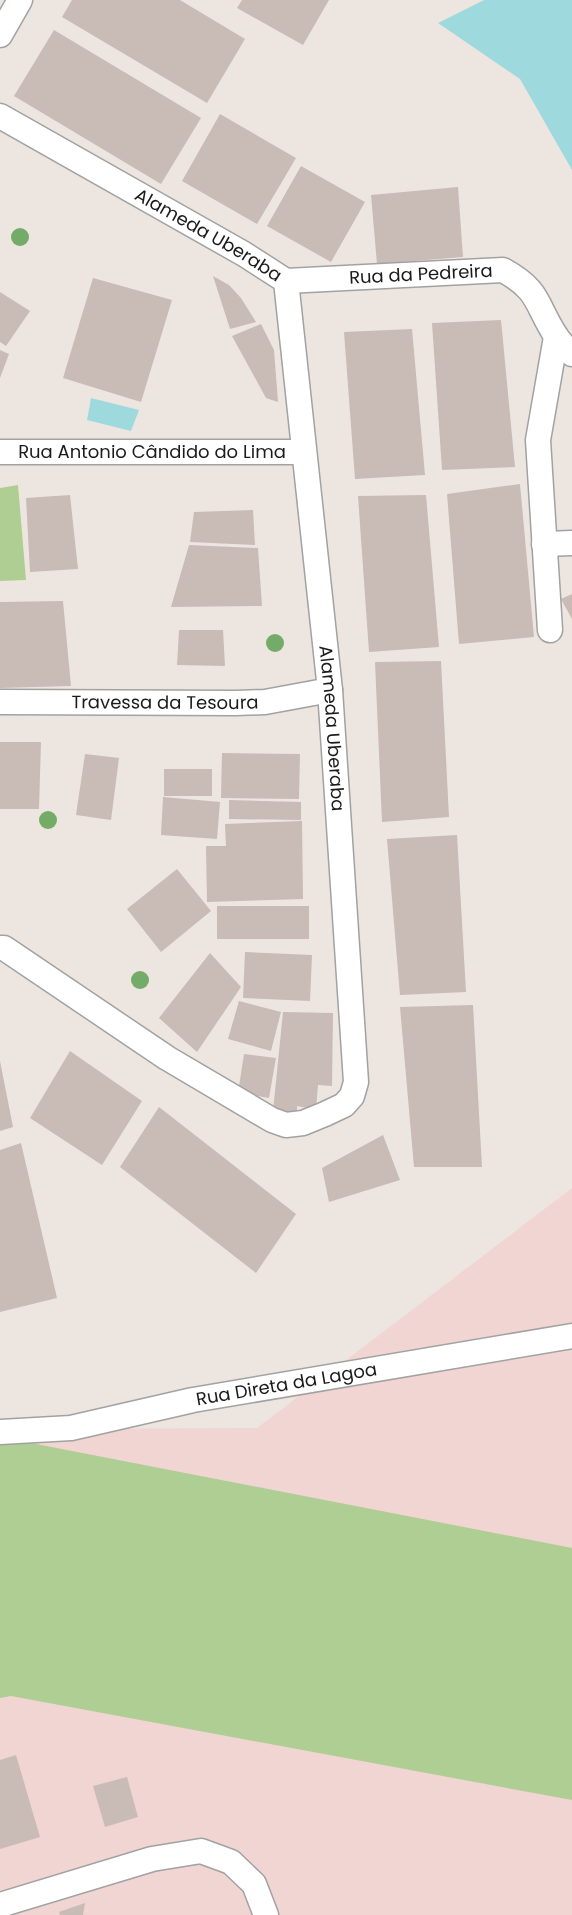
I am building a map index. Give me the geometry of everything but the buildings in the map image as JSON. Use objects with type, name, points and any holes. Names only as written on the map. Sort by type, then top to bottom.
[{"type":"street","points":[[0,35],[21,0]]},
{"type":"street","name":"Alameda Uberaba","points":[[0,116],[244,254],[286,281],[330,690],[356,1082],[352,1096],[344,1105],[303,1123],[286,1125],[272,1120],[167,1058],[4,948],[0,948]]},
{"type":"street","name":"Rua da Pedreira","points":[[286,281],[503,270],[522,280],[536,297],[564,346],[538,440],[550,630]]},
{"type":"street","name":"Rua Antonio Cândido do Lima","points":[[0,452],[303,452]]},
{"type":"street","points":[[544,544],[572,543]]},
{"type":"street","name":"Travessa da Tesoura","points":[[0,702],[265,702],[330,690]]},
{"type":"street","name":"Rua Direta da Lagoa","points":[[0,1432],[71,1428],[193,1400],[572,1336]]},
{"type":"street","points":[[0,1905],[152,1859],[201,1851],[231,1862],[254,1884],[266,1915]]},
{"type":"shaded area","points":[[572,1188],[572,1915],[0,1915],[0,1429],[257,1428]]},
{"type":"green space","points":[[18,485],[26,580],[0,581],[0,488]]},
{"type":"green space","points":[[0,1437],[572,1548],[572,1800],[11,1696],[0,1698]]},
{"type":"water","points":[[484,0],[572,0],[572,170],[520,79],[438,23]]},
{"type":"water","points":[[91,398],[139,410],[131,431],[87,420]]}]
